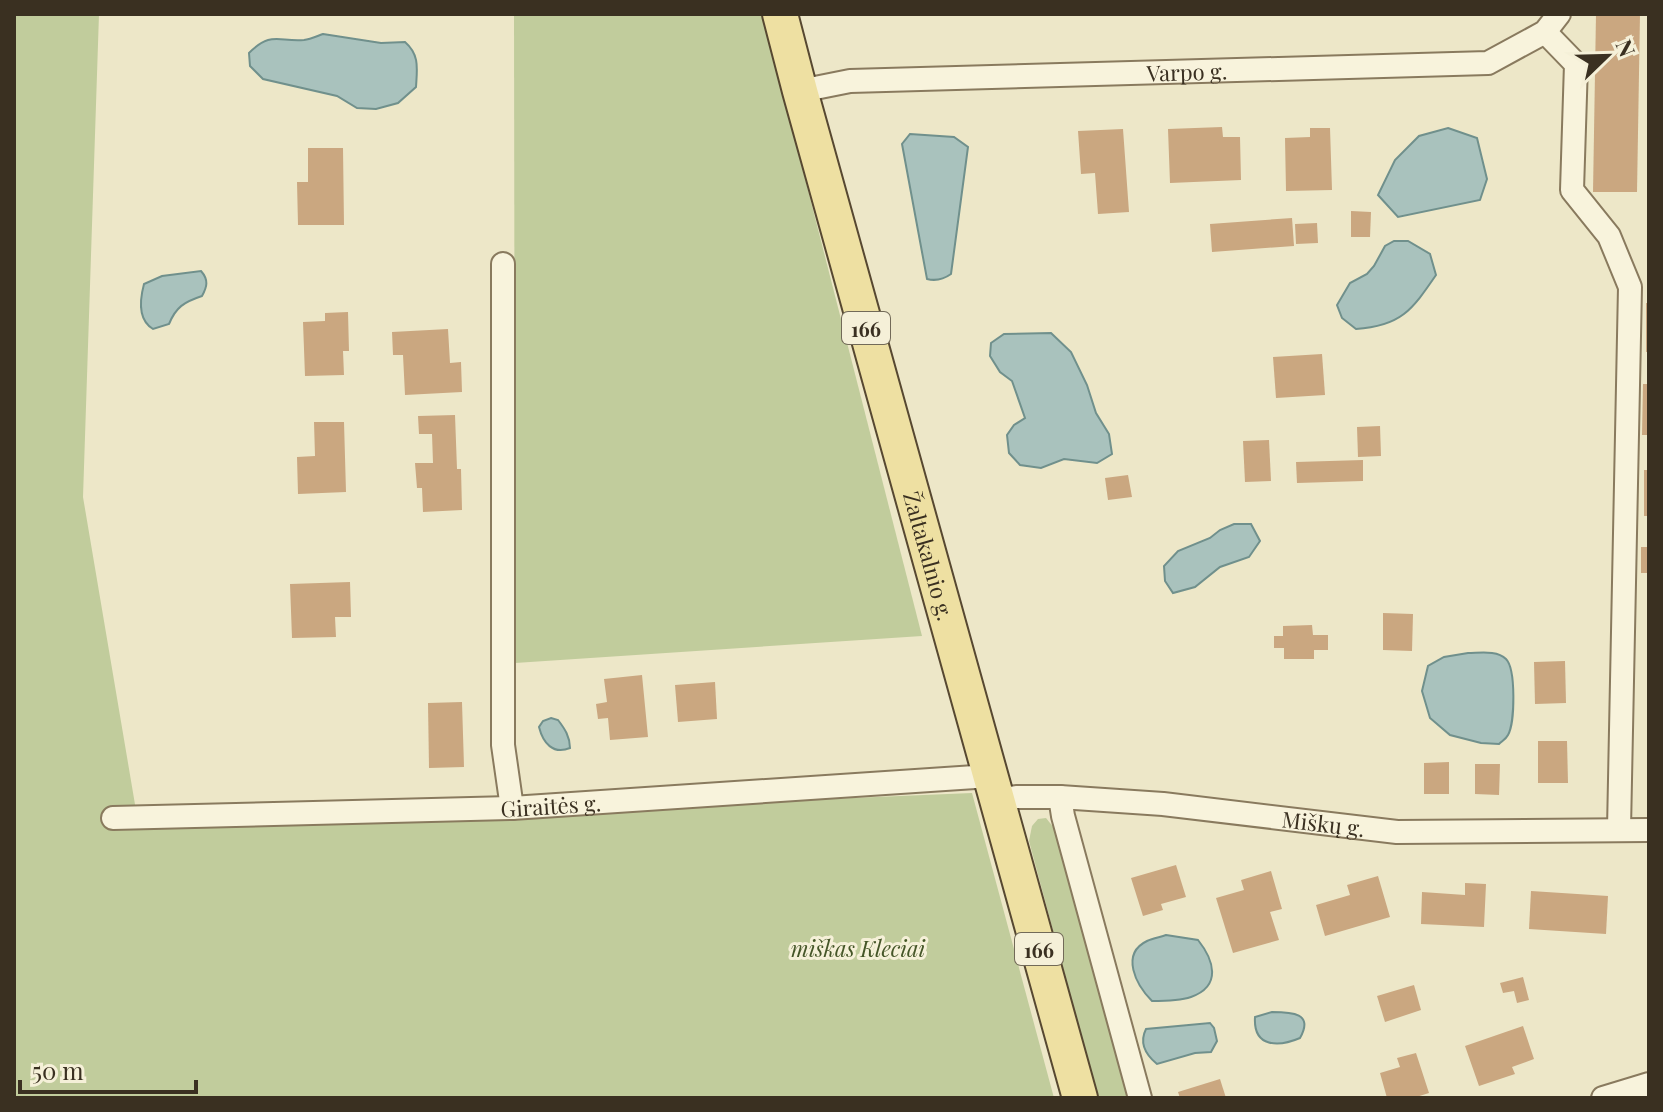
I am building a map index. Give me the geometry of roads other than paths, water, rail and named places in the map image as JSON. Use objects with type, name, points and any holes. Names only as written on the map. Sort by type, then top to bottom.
[{"type":"main road","name":"Žaltakalnio g.","points":[[780,14],[1080,1098]]},
{"type":"street","name":"Varpo g.","points":[[800,91],[850,81],[1488,63],[1545,32],[1559,14]]},
{"type":"street","points":[[1545,32],[1576,64],[1572,190],[1609,236],[1630,287],[1619,829]]},
{"type":"street","points":[[503,264],[503,745],[512,808]]},
{"type":"street","name":"Miškų g.","points":[[993,788],[1016,797],[1163,804],[1397,832],[1649,830]]},
{"type":"street","name":"Giraitės g.","points":[[113,818],[512,808],[993,788]]},
{"type":"street","points":[[1060,797],[1140,1098]]},
{"type":"street","points":[[1603,1098],[1649,1084]]},
{"type":"water","points":[[323,34],[381,43],[405,42],[415,57],[416,87],[398,103],[376,109],[357,108],[337,96],[263,79],[250,66],[249,53],[263,42],[275,39],[304,40]]},
{"type":"water","points":[[1448,128],[1477,138],[1487,179],[1480,200],[1398,217],[1378,195],[1395,160],[1419,136]]},
{"type":"water","points":[[910,134],[954,137],[968,147],[951,274],[939,279],[927,279],[902,144]]},
{"type":"water","points":[[1394,241],[1408,241],[1430,254],[1436,275],[1404,314],[1384,324],[1356,329],[1342,318],[1337,305],[1350,283],[1367,274],[1385,246]]},
{"type":"water","points":[[201,271],[206,284],[202,296],[181,306],[169,324],[153,329],[148,325],[141,309],[144,284],[162,276]]},
{"type":"water","points":[[1051,333],[1071,352],[1096,413],[1109,434],[1112,454],[1097,463],[1064,459],[1041,468],[1020,465],[1009,453],[1007,435],[1014,425],[1025,418],[1012,381],[1000,372],[990,356],[991,343],[1004,334]]},
{"type":"water","points":[[1234,524],[1251,524],[1260,541],[1249,557],[1220,567],[1195,587],[1173,593],[1165,581],[1164,566],[1178,551]]},
{"type":"water","points":[[1468,653],[1498,654],[1506,659],[1512,673],[1512,719],[1508,735],[1499,744],[1450,735],[1430,718],[1422,691],[1428,666],[1444,657]]},
{"type":"water","points":[[551,718],[558,720],[563,727],[570,748],[554,749],[543,738],[539,727]]},
{"type":"water","points":[[1166,935],[1198,940],[1211,964],[1211,979],[1201,992],[1191,997],[1152,1001],[1136,978],[1132,961],[1139,947]]},
{"type":"water","points":[[1272,1012],[1293,1014],[1303,1019],[1304,1030],[1300,1038],[1284,1043],[1263,1040],[1255,1027],[1255,1017]]},
{"type":"water","points":[[1210,1023],[1217,1041],[1211,1052],[1195,1053],[1157,1064],[1145,1048],[1143,1039],[1146,1029]]},
{"type":"park label","name":"miškas Kleciai","points":[[858,948]]}]
